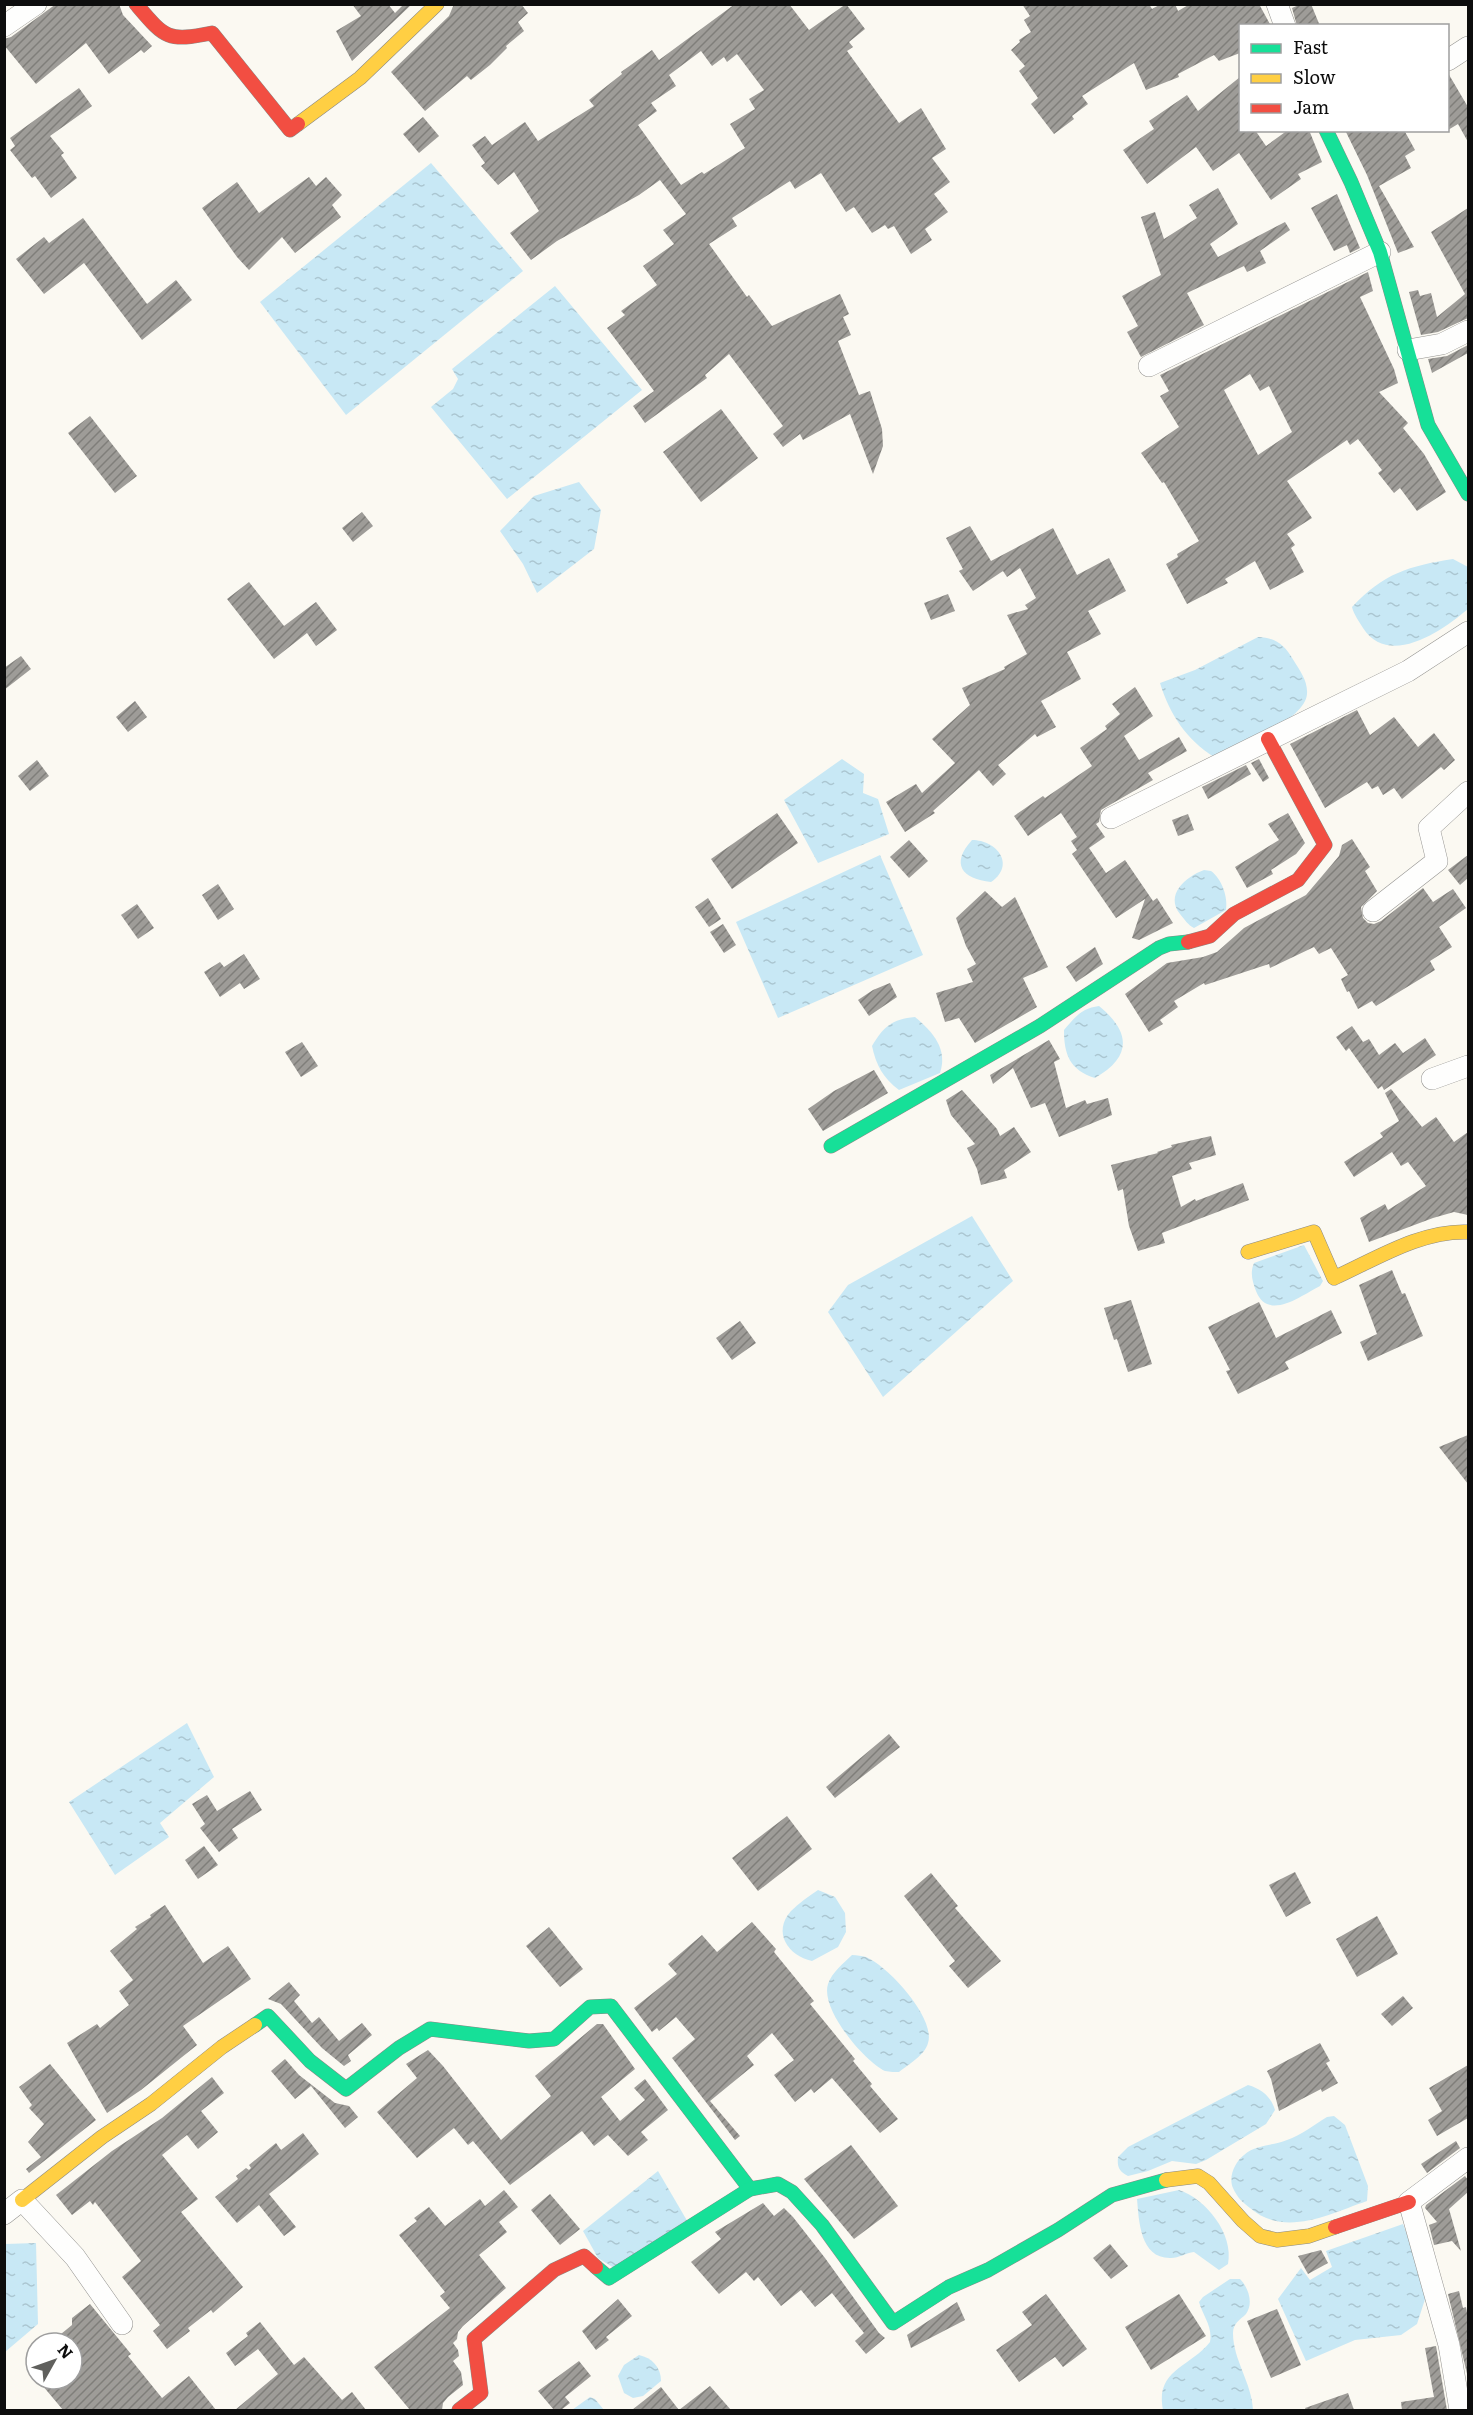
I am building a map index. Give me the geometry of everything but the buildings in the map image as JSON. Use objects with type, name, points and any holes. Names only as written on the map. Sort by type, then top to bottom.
[{"type":"street","points":[[4,26],[36,4]]},
{"type":"street","points":[[136,4],[159,32],[177,40],[212,33],[290,130],[360,78],[437,4]]},
{"type":"street","points":[[1277,4],[1284,24]]},
{"type":"street","points":[[1449,59],[1468,47]]},
{"type":"street","points":[[1327,132],[1380,252],[1428,425],[1468,494]]},
{"type":"street","points":[[1149,366],[1380,252]]},
{"type":"street","points":[[1408,350],[1442,344],[1468,331]]},
{"type":"street","points":[[1111,818],[1408,671],[1468,632]]},
{"type":"street","points":[[831,1146],[1040,1026],[1160,948],[1210,936],[1234,914],[1298,880],[1325,845],[1268,739]]},
{"type":"street","points":[[1373,911],[1437,861],[1430,828],[1468,792]]},
{"type":"street","points":[[1432,1079],[1468,1066]]},
{"type":"street","points":[[1248,1252],[1314,1232],[1334,1278],[1424,1238],[1459,1230],[1468,1232]]},
{"type":"street","points":[[4,2214],[102,2137],[151,2104],[222,2047],[268,2016],[310,2061],[346,2089],[399,2048],[430,2029],[529,2041],[554,2039],[590,2007],[611,2006],[750,2189]]},
{"type":"street","points":[[459,2410],[481,2394],[474,2339],[554,2270],[584,2256],[609,2278],[750,2189],[781,2184],[793,2190],[893,2323],[949,2287],[988,2270],[1058,2230],[1112,2195],[1156,2181],[1198,2176],[1209,2183],[1243,2221],[1260,2236],[1277,2240],[1309,2236],[1409,2202],[1468,2158]]},
{"type":"street","points":[[22,2200],[75,2257],[122,2324]]},
{"type":"street","points":[[1409,2202],[1449,2345],[1460,2410]]},
{"type":"water","points":[[431,163],[523,271],[346,415],[260,302]]},
{"type":"water","points":[[555,286],[642,390],[507,499],[431,407],[453,389],[458,379],[452,369]]},
{"type":"water","points":[[579,482],[601,510],[594,549],[537,593],[523,564],[500,531],[534,496]]},
{"type":"water","points":[[1453,559],[1468,567],[1468,609],[1457,618],[1416,642],[1401,645],[1387,645],[1374,640],[1363,628],[1352,607],[1375,586],[1410,568]]},
{"type":"water","points":[[1258,637],[1270,639],[1283,646],[1301,672],[1307,694],[1295,714],[1282,723],[1253,740],[1214,757],[1195,742],[1180,725],[1160,683],[1195,670]]},
{"type":"water","points":[[842,759],[864,774],[863,793],[878,799],[889,834],[818,863],[784,800]]},
{"type":"water","points":[[972,840],[989,844],[996,849],[1003,861],[998,875],[991,882],[973,878],[962,869],[962,856]]},
{"type":"water","points":[[880,855],[923,955],[778,1018],[736,922]]},
{"type":"water","points":[[1204,870],[1215,874],[1221,883],[1226,900],[1226,910],[1194,928],[1188,924],[1176,907],[1176,894],[1184,882]]},
{"type":"water","points":[[1099,1006],[1117,1025],[1123,1044],[1116,1062],[1095,1078],[1080,1071],[1070,1060],[1065,1047],[1064,1030],[1083,1011]]},
{"type":"water","points":[[915,1017],[933,1035],[940,1049],[942,1064],[940,1073],[899,1090],[881,1071],[872,1046],[889,1025]]},
{"type":"water","points":[[972,1216],[1013,1281],[883,1397],[828,1312],[848,1285]]},
{"type":"water","points":[[1304,1245],[1323,1281],[1320,1286],[1286,1304],[1269,1305],[1261,1300],[1253,1280],[1254,1263]]},
{"type":"water","points":[[187,1723],[214,1777],[160,1823],[169,1837],[115,1875],[69,1802]]},
{"type":"water","points":[[818,1890],[835,1897],[845,1913],[846,1932],[838,1947],[812,1961],[790,1949],[785,1942],[783,1927],[791,1911]]},
{"type":"water","points":[[852,1955],[866,1957],[886,1971],[908,1994],[925,2020],[929,2032],[928,2043],[924,2051],[899,2072],[885,2071],[866,2057],[846,2033],[831,2007],[827,1995],[828,1984],[835,1972]]},
{"type":"water","points":[[1248,2085],[1265,2094],[1273,2105],[1275,2110],[1266,2124],[1196,2164],[1172,2161],[1128,2176],[1119,2168],[1118,2157],[1128,2147]]},
{"type":"water","points":[[1334,2116],[1345,2125],[1368,2186],[1367,2201],[1323,2217],[1292,2222],[1264,2217],[1240,2199],[1233,2188],[1231,2179],[1235,2166],[1244,2155],[1259,2147],[1292,2138],[1327,2117]]},
{"type":"water","points":[[658,2171],[689,2224],[614,2268],[598,2258],[583,2231]]},
{"type":"water","points":[[1179,2190],[1208,2209],[1222,2230],[1229,2253],[1228,2264],[1219,2270],[1194,2252],[1174,2258],[1161,2257],[1147,2246],[1140,2228],[1137,2199]]},
{"type":"water","points":[[1403,2224],[1428,2290],[1417,2324],[1401,2335],[1355,2340],[1306,2361],[1278,2299],[1301,2268],[1310,2280],[1332,2267],[1326,2251]]},
{"type":"water","points":[[36,2243],[38,2324],[30,2331],[24,2331],[24,2336],[5,2352],[5,2244]]},
{"type":"water","points":[[1230,2279],[1240,2279],[1249,2295],[1248,2310],[1236,2324],[1233,2333],[1236,2353],[1252,2400],[1253,2410],[1163,2410],[1164,2386],[1169,2378],[1210,2342],[1209,2326],[1199,2302]]},
{"type":"water","points":[[639,2355],[655,2364],[661,2381],[643,2396],[633,2398],[624,2393],[618,2376],[624,2365]]},
{"type":"water","points":[[590,2397],[595,2399],[604,2410],[572,2410]]},
{"type":"traffic: fast","points":[[1327,132],[1380,252],[1428,425],[1468,494]]},
{"type":"traffic: fast","points":[[831,1146],[1040,1026],[1159,948],[1169,944],[1188,942]]},
{"type":"traffic: fast","points":[[255,2025],[268,2016],[310,2061],[346,2089],[399,2048],[430,2029],[529,2041],[554,2039],[590,2007],[611,2006],[750,2189]]},
{"type":"traffic: fast","points":[[596,2267],[609,2278],[750,2189],[778,2184],[792,2192],[822,2225],[893,2323],[949,2287],[988,2270],[1058,2230],[1112,2195],[1166,2180]]},
{"type":"traffic: slow","points":[[298,124],[360,78],[437,4]]},
{"type":"traffic: slow","points":[[1248,1252],[1314,1232],[1334,1278],[1416,1241],[1450,1233],[1468,1232]]},
{"type":"traffic: slow","points":[[22,2200],[102,2137],[151,2104],[222,2047],[255,2025]]},
{"type":"traffic: slow","points":[[1166,2180],[1198,2176],[1209,2183],[1243,2221],[1260,2236],[1277,2240],[1309,2236],[1335,2227]]},
{"type":"traffic: jam","points":[[136,4],[154,24],[168,35],[185,37],[212,33],[290,130],[298,124]]},
{"type":"traffic: jam","points":[[1188,942],[1210,936],[1234,914],[1298,880],[1325,845],[1268,739]]},
{"type":"traffic: jam","points":[[1335,2227],[1409,2202]]},
{"type":"traffic: jam","points":[[459,2410],[481,2393],[474,2339],[554,2270],[584,2256],[596,2267]]}]
